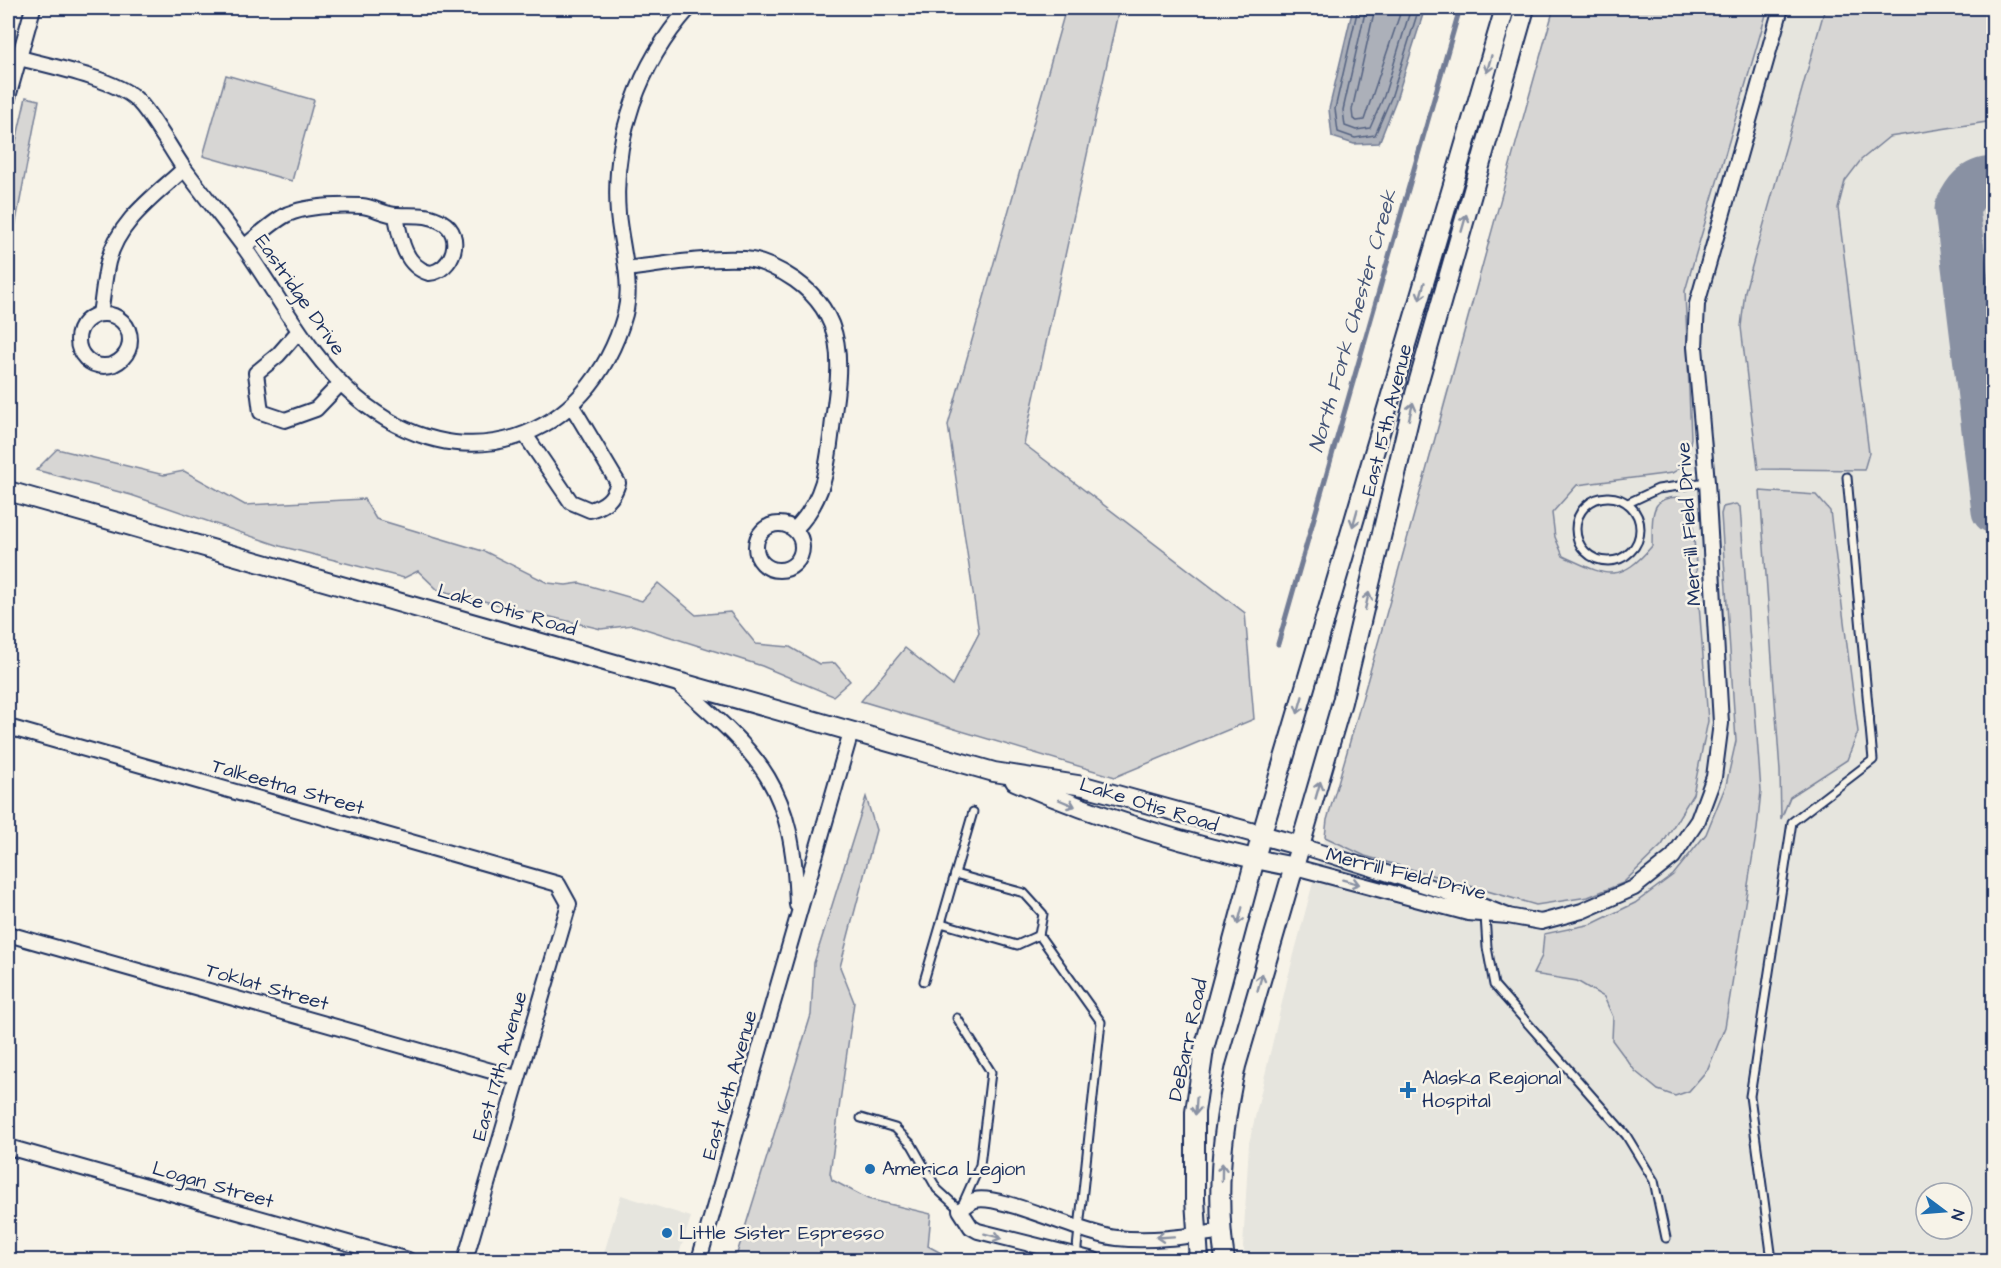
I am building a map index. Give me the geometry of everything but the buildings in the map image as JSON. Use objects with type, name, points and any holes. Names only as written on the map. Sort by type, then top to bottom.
[{"type":"main road","name":"East 15th Avenue","points":[[1262,833],[1505,8]]},
{"type":"main road","name":"East 15th Avenue","points":[[1301,846],[1342,702],[1415,394],[1525,8]]},
{"type":"main road","name":"Lake Otis Road","points":[[8,491],[994,772],[1084,786],[1262,833],[1301,846]]},
{"type":"main road","name":"Lake Otis Road","points":[[994,772],[1077,807],[1125,824],[1255,860],[1295,867]]},
{"type":"main road","name":"DeBarr Road","points":[[1199,1260],[1195,1155],[1198,1082],[1262,833]]},
{"type":"main road","points":[[1225,1260],[1221,1171],[1229,1095],[1301,846]]},
{"type":"street","points":[[8,97],[13,57],[33,8]]},
{"type":"street","name":"Eastridge Drive","points":[[13,57],[101,81],[135,98],[184,169],[244,247],[298,332],[340,384],[375,414],[422,436],[456,442],[496,442],[526,436],[550,423],[572,406],[602,370],[615,344],[626,310],[627,269],[618,215],[617,171],[626,124],[640,84],[655,55],[675,23],[689,8]]},
{"type":"street","name":"Merrill Field Drive","points":[[1295,867],[1468,913],[1541,921],[1582,911],[1634,888],[1672,857],[1698,820],[1714,777],[1721,723],[1707,482],[1695,347],[1697,304],[1781,8]]},
{"type":"street","points":[[100,314],[109,261],[119,235],[134,214],[184,169]]},
{"type":"street","points":[[244,247],[288,214],[317,208],[364,206],[396,216],[412,214],[443,222],[451,231],[455,244],[452,258],[443,268],[429,273],[414,264],[400,239],[396,216]]},
{"type":"street","points":[[627,269],[694,261],[748,259],[784,272],[809,290],[829,315],[838,342],[839,376],[827,464],[818,500],[795,529]]},
{"type":"street","points":[[298,332],[278,355],[256,373],[261,412],[285,420],[316,409],[340,384]]},
{"type":"street","points":[[526,436],[572,502],[590,510],[603,506],[613,496],[618,483],[572,406]]},
{"type":"street","name":"East 16th Avenue","points":[[675,682],[729,728],[756,757],[776,790],[795,857],[798,920]]},
{"type":"street","name":"Talkeetna Street","points":[[8,727],[558,884]]},
{"type":"street","name":"East 16th Avenue","points":[[699,1260],[851,732]]},
{"type":"street","name":"Merrill Field Drive","points":[[1301,846],[1433,888],[1508,916]]},
{"type":"street","name":"East 17th Avenue","points":[[465,1260],[516,1078],[569,904],[558,884]]},
{"type":"street","name":"Toklat Street","points":[[8,934],[516,1078]]},
{"type":"street","name":"Logan Street","points":[[8,1147],[408,1260]]},
{"type":"street","points":[[1094,1260],[978,1232],[971,1227],[960,1210],[974,1200],[996,1201],[1079,1230],[1132,1239],[1223,1231]]},
{"type":"lane","points":[[1772,1260],[1750,1096],[1792,822],[1873,760],[1847,477]]},
{"type":"lane","points":[[1628,503],[1658,489],[1707,482]]},
{"type":"lane","points":[[1604,496],[1619,498],[1628,503],[1638,515],[1640,525],[1640,536],[1632,551],[1612,561],[1601,561],[1586,553],[1576,533],[1576,522],[1582,508],[1594,499],[1604,496]]},
{"type":"lane","points":[[924,981],[972,812]]},
{"type":"lane","points":[[955,874],[1024,893],[1042,914],[1039,935],[1101,1022],[1076,1257]]},
{"type":"lane","points":[[1485,915],[1487,947],[1494,985],[1626,1136],[1654,1181],[1666,1238]]},
{"type":"lane","points":[[941,923],[1017,945],[1039,935]]},
{"type":"lane","points":[[861,1118],[896,1128],[912,1145],[937,1190],[960,1210],[980,1164],[991,1072],[957,1018]]},
{"type":"shaded area","points":[[1066,8],[1119,8],[1024,444],[1245,613],[1254,719],[1115,777],[861,701],[905,648],[952,685],[979,633],[948,425]]},
{"type":"shaded area","points":[[1554,8],[1993,8],[1993,1260],[1247,1260],[1243,1247],[1249,1143],[1287,981],[1325,837],[1327,820],[1391,606],[1445,395]]},
{"type":"shaded area","points":[[1554,8],[1768,8],[1685,291],[1691,438],[1686,458],[1681,467],[1672,473],[1577,485],[1552,513],[1555,537],[1563,556],[1601,572],[1620,572],[1640,559],[1652,546],[1653,516],[1659,503],[1674,497],[1687,498],[1692,513],[1708,721],[1693,794],[1662,845],[1623,883],[1588,897],[1536,905],[1365,856],[1325,837],[1327,820]]},
{"type":"shaded area","points":[[1825,8],[1993,8],[1993,121],[1889,137],[1861,160],[1845,181],[1838,208],[1869,453],[1864,470],[1758,469],[1741,327],[1745,291]]},
{"type":"shaded area","points":[[226,75],[314,100],[292,181],[203,156]]},
{"type":"shaded area","points":[[26,97],[39,100],[8,264],[8,177]]},
{"type":"shaded area","points":[[1994,205],[1993,405],[1968,236],[1970,222],[1980,207]]},
{"type":"shaded area","points":[[57,449],[164,475],[184,471],[245,505],[364,499],[376,519],[486,552],[548,583],[566,585],[580,583],[642,601],[658,583],[696,615],[730,612],[756,644],[790,647],[819,664],[835,663],[850,681],[833,696],[762,666],[633,625],[601,629],[438,590],[418,571],[404,578],[280,546],[131,495],[36,470]]},
{"type":"shaded area","points":[[1760,491],[1816,495],[1830,511],[1858,732],[1847,760],[1790,797],[1781,819],[1780,771]]},
{"type":"shaded area","points":[[1736,504],[1740,507],[1761,791],[1725,1027],[1708,1069],[1689,1091],[1675,1096],[1658,1090],[1635,1071],[1612,1040],[1613,1017],[1604,997],[1577,981],[1533,974],[1542,956],[1544,934],[1592,924],[1635,903],[1673,875],[1706,834],[1726,785],[1736,741],[1721,514],[1723,507]]},
{"type":"shaded area","points":[[866,797],[876,830],[840,967],[854,1002],[830,1173],[832,1180],[868,1199],[931,1214],[928,1246],[954,1260],[735,1260],[811,1015],[814,963]]},
{"type":"shaded area","points":[[621,1195],[691,1217],[677,1260],[602,1260]]},
{"type":"shaded area","points":[[1005,1250],[1045,1260],[1002,1260]]},
{"type":"water","points":[[1353,8],[1425,8],[1396,100],[1379,143],[1354,144],[1332,137],[1329,109]]},
{"type":"waterway","name":"North Fork Chester Creek","points":[[1278,644],[1460,8]]},
{"type":"taxiway","points":[[1994,179],[1975,184],[1963,197],[1957,209],[1994,511]]},
{"type":"place","name":"Alaska Regional Hospital","points":[[1408,1090]]},
{"type":"place","name":"America Legion","points":[[870,1169]]},
{"type":"place","name":"Little Sister Espresso","points":[[667,1233]]}]
